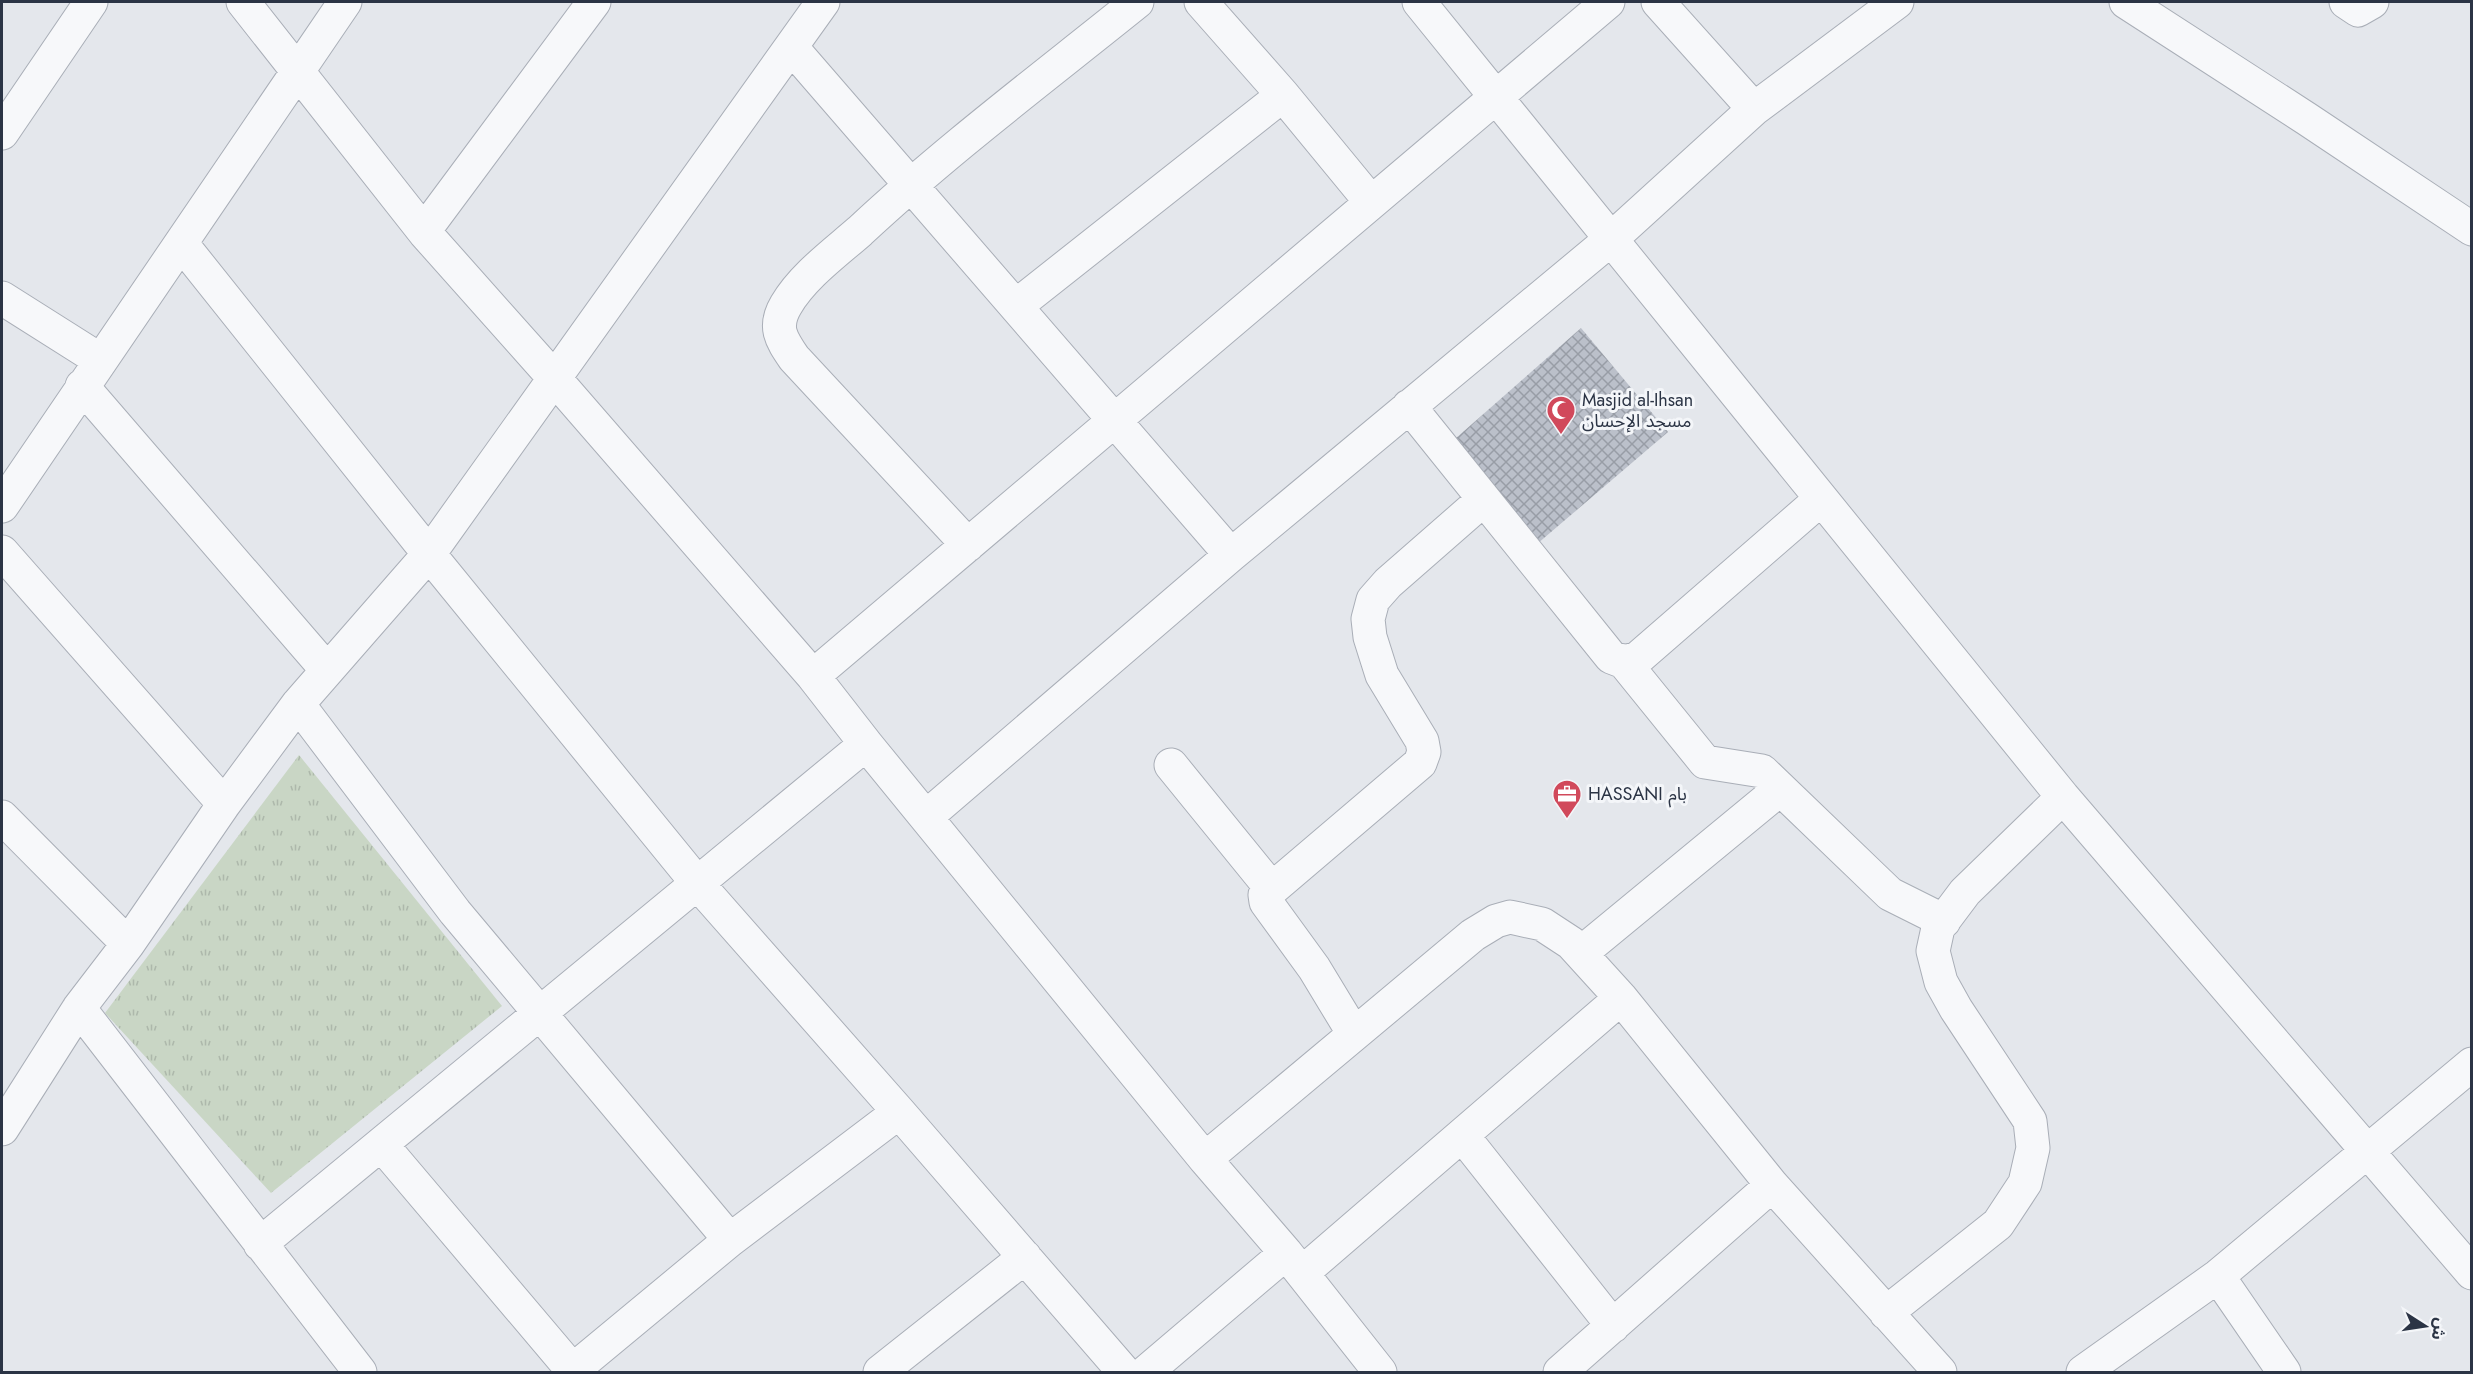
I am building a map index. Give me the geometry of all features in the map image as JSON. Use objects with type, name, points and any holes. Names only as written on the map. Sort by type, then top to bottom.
[{"type":"street","points":[[2,133],[91,2]]},
{"type":"street","points":[[243,2],[424,231],[813,676],[1205,1159],[1294,1263],[1380,1372]]},
{"type":"street","points":[[2,506],[345,2]]},
{"type":"street","points":[[424,231],[594,2]]},
{"type":"street","points":[[2,1131],[79,1008],[128,944],[224,804],[298,704],[429,554],[823,2]]},
{"type":"street","points":[[968,545],[794,358],[780,338],[779,323],[786,305],[803,283],[911,183],[1137,2]]},
{"type":"street","points":[[1201,2],[1371,202]]},
{"type":"street","points":[[1419,2],[2062,797],[2472,1273]]},
{"type":"street","points":[[813,676],[1608,2]]},
{"type":"street","points":[[1658,2],[1754,109]]},
{"type":"street","points":[[926,817],[1231,555],[1610,240],[1754,109],[1897,2]]},
{"type":"street","points":[[2126,2],[2307,119],[2472,230]]},
{"type":"street","points":[[2346,2],[2358,10],[2372,2]]},
{"type":"street","points":[[792,48],[1231,555]]},
{"type":"street","points":[[1016,306],[1282,95]]},
{"type":"street","points":[[181,243],[429,554],[698,884],[1124,1372]]},
{"type":"street","points":[[2,298],[91,373],[327,670]]},
{"type":"street","points":[[1409,406],[1611,657],[1624,662],[1705,762],[1762,771],[1890,894],[1944,921]]},
{"type":"street","points":[[1354,1034],[1314,968],[1266,903],[1265,895],[1419,763],[1424,752],[1422,741],[1382,675],[1370,637],[1368,619],[1373,600],[1388,583],[1484,499]]},
{"type":"street","points":[[1624,662],[1638,658],[1821,499]]},
{"type":"street","points":[[2,552],[224,804]]},
{"type":"street","points":[[298,704],[455,912],[730,1240]]},
{"type":"street","points":[[260,1245],[866,744]]},
{"type":"street","points":[[1171,765],[1271,888]]},
{"type":"street","points":[[1581,953],[1780,789]]},
{"type":"street","points":[[1886,1313],[1998,1224],[2025,1183],[2033,1148],[2030,1121],[1956,1009],[1941,982],[1933,951],[1938,928],[1965,892],[2062,797]]},
{"type":"street","points":[[2,817],[128,944]]},
{"type":"street","points":[[1205,1159],[1473,935],[1496,921],[1510,917],[1542,924],[1571,943],[1621,998],[1772,1185],[1940,1372]]},
{"type":"street","points":[[1146,1372],[1462,1135],[1621,998]]},
{"type":"street","points":[[79,1008],[360,1372]]},
{"type":"street","points":[[2083,1372],[2218,1275],[2472,1064]]},
{"type":"street","points":[[381,1144],[573,1372],[730,1240],[899,1112]]},
{"type":"street","points":[[1462,1135],[1613,1326]]},
{"type":"street","points":[[1560,1372],[1772,1185]]},
{"type":"street","points":[[880,1372],[1025,1257]]},
{"type":"street","points":[[2218,1275],[2284,1372]]},
{"type":"green space","points":[[299,755],[502,1006],[271,1193],[105,1013]]},
{"type":"building","name":"Masjid al-Ihsan مسجد الإحسان","points":[[1581,328],[1668,432],[1537,544],[1455,439]]},
{"type":"place","name":"Masjid al-Ihsan مسجد الإحسان","points":[[1561,436]]},
{"type":"place","name":"HASSANI بام","points":[[1567,820]]}]
